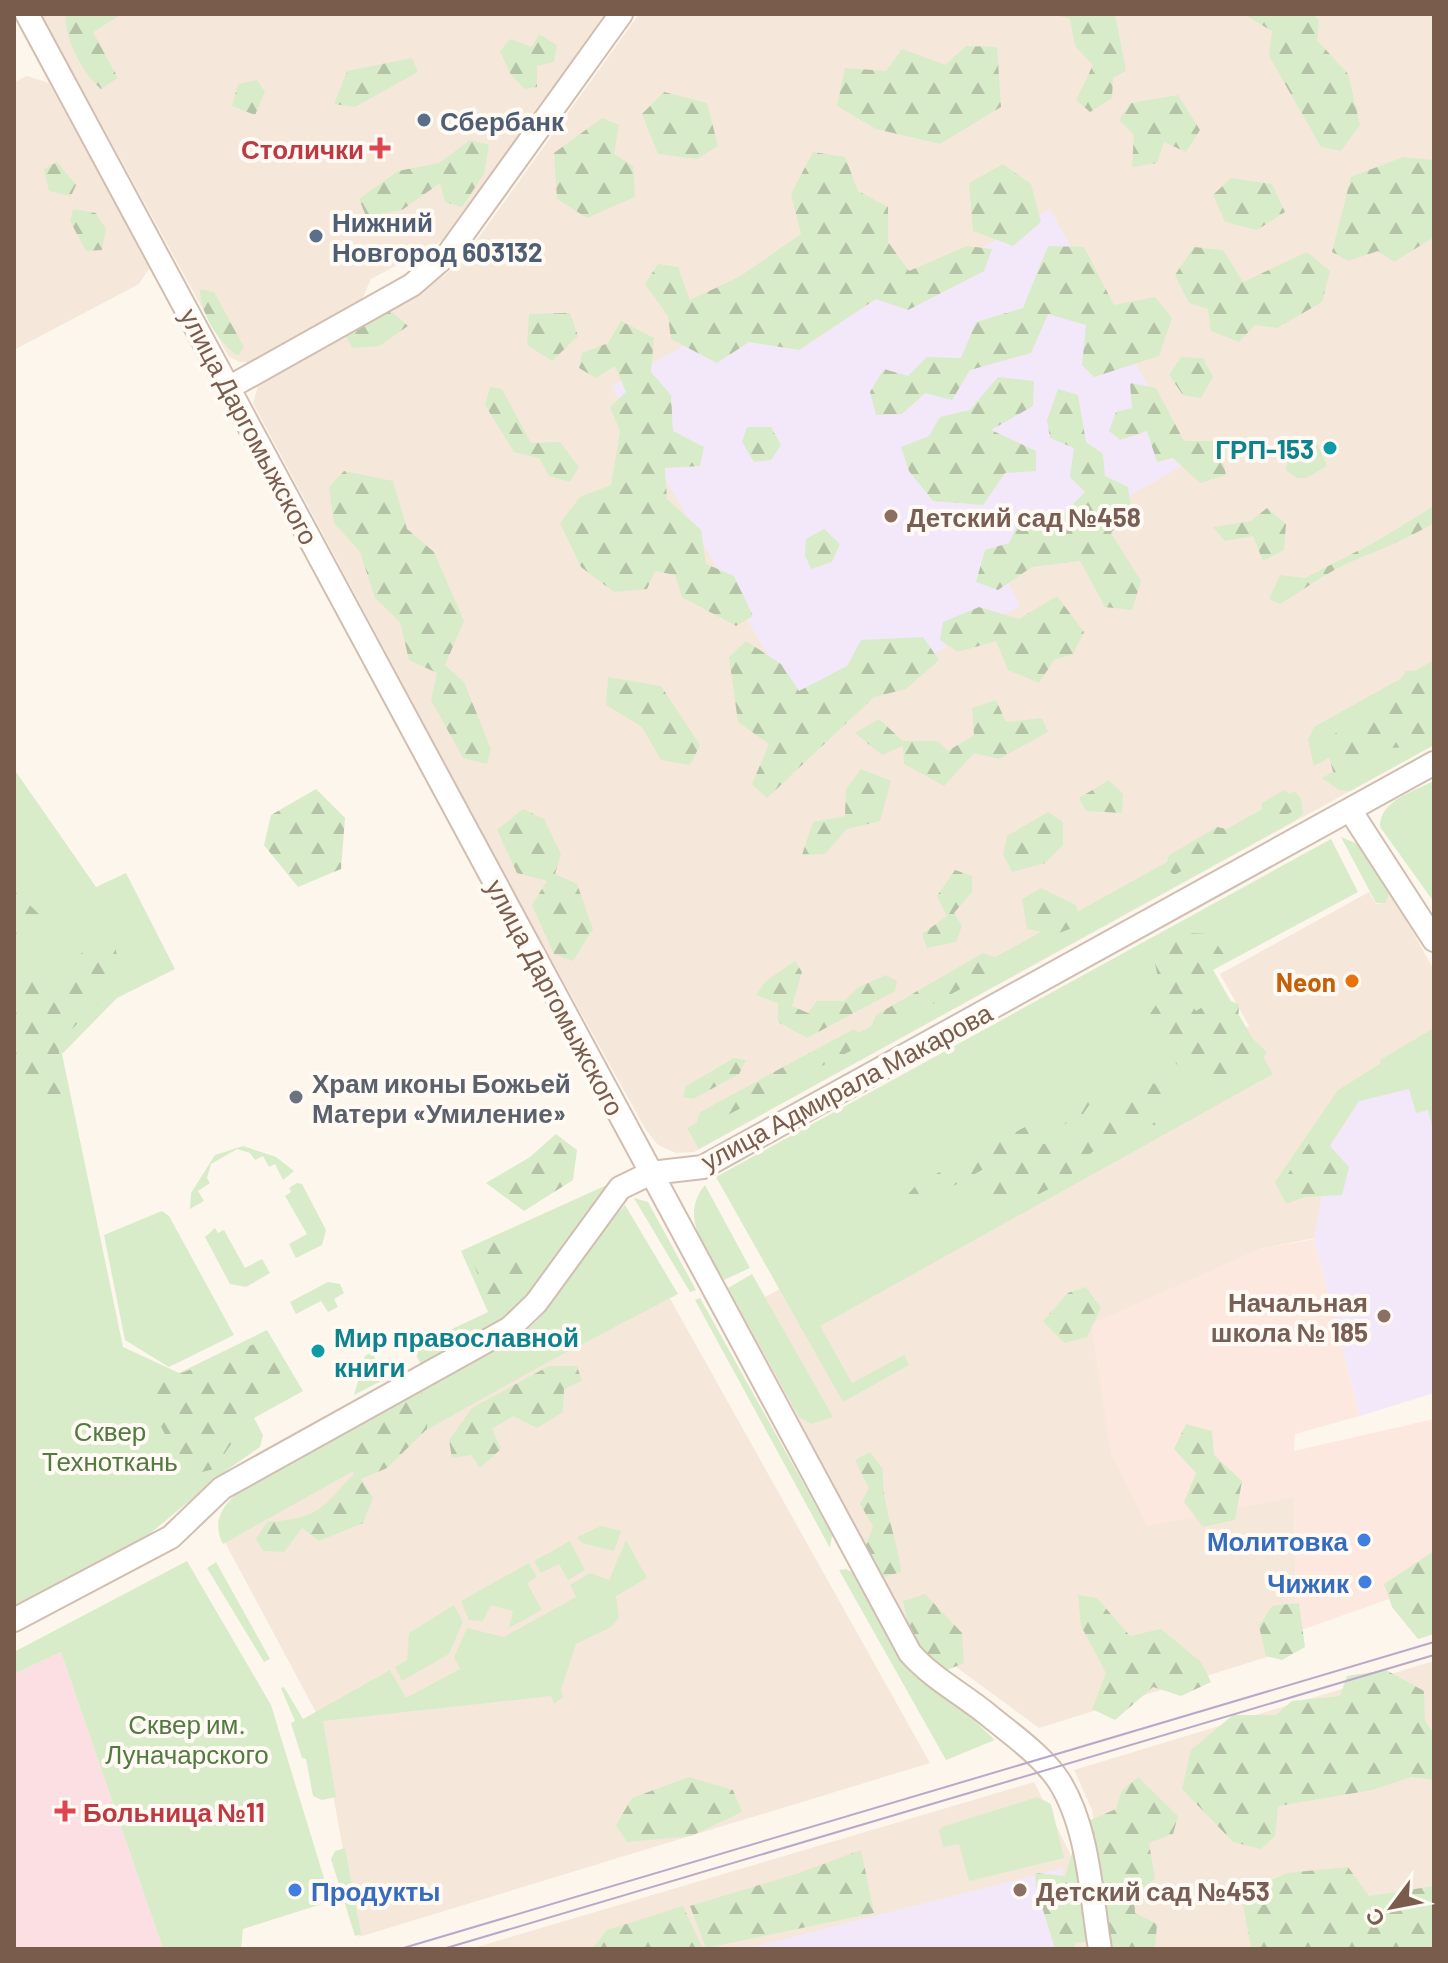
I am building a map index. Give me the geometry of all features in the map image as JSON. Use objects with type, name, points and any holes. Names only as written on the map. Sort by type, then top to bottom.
[{"type":"street","name":"улица Даргомыжского","points":[[27,14],[910,1653],[927,1673],[961,1693],[1018,1740],[1061,1783],[1081,1836],[1100,1949]]},
{"type":"street","points":[[230,387],[412,285],[449,253],[621,14]]},
{"type":"street","name":"улица Адмирала Макарова","points":[[14,1620],[171,1537],[222,1488],[510,1328],[536,1303],[620,1188],[651,1173],[703,1167],[1434,763]]},
{"type":"street","points":[[1350,810],[1434,940]]},
{"type":"shaded area","points":[[41,14],[606,14],[446,239],[371,279],[362,299],[253,362],[240,362],[229,357]]},
{"type":"shaded area","points":[[639,14],[1434,14],[1434,745],[694,1152],[676,1153],[658,1145],[646,1130],[518,900],[253,403],[258,386],[430,286],[461,262]]},
{"type":"shaded area","points":[[27,76],[49,83],[150,267],[139,284],[14,350],[14,82]]},
{"type":"shaded area","name":"Детский сад №458","points":[[1050,209],[1190,461],[1002,570],[1020,606],[808,724],[611,386],[864,246],[894,298]]},
{"type":"shaded area","points":[[1390,891],[1434,970],[1434,1030],[1320,1237],[1259,1249],[1294,1497],[1296,1632],[1283,1652],[1039,1728],[915,1637],[740,1311],[1249,1026],[1220,974],[1369,892],[1376,904],[1386,903]]},
{"type":"shaded area","name":"Начальная школа № 185","points":[[1434,1081],[1434,1393],[1360,1416],[1314,1239],[1331,1144],[1359,1101]]},
{"type":"shaded area","points":[[626,1220],[930,1763],[359,1937],[319,1718],[221,1535],[539,1328]]},
{"type":"shaded area","points":[[1314,1239],[1360,1416],[1295,1434],[1294,1451],[1434,1419],[1434,1583],[1296,1632],[1294,1497],[1147,1526],[1111,1454],[1091,1324],[1259,1249]]},
{"type":"shaded area","name":"Больница №11","points":[[61,1652],[163,1949],[14,1949],[14,1674]]},
{"type":"shaded area","points":[[1434,1661],[1434,1949],[1116,1949],[1092,1810],[1074,1770]]},
{"type":"shaded area","points":[[1034,1782],[1070,1853],[1087,1949],[470,1949]]},
{"type":"shaded area","name":"Детский сад №453","points":[[1062,1868],[1073,1949],[745,1949],[890,1912]]},
{"type":"green space","points":[[65,14],[122,14],[93,32],[118,78],[101,89],[76,55],[68,35]]},
{"type":"green space","points":[[1053,14],[1115,14],[1126,71],[1113,78],[1112,98],[1090,112],[1076,100],[1093,65],[1075,46],[1070,19]]},
{"type":"green space","points":[[1243,14],[1313,14],[1319,20],[1317,40],[1348,74],[1360,125],[1341,151],[1321,147],[1269,56],[1272,31]]},
{"type":"green space","points":[[539,34],[557,45],[554,62],[537,66],[537,87],[524,89],[510,73],[500,51],[510,39],[532,47]]},
{"type":"green space","points":[[966,46],[997,47],[1001,107],[940,144],[876,129],[837,106],[845,68],[886,71],[902,49],[945,65]]},
{"type":"green space","points":[[412,58],[418,72],[355,107],[334,104],[347,71]]},
{"type":"green space","points":[[257,80],[265,92],[255,115],[232,106],[238,84]]},
{"type":"green space","points":[[664,92],[707,103],[718,146],[697,159],[658,154],[642,114]]},
{"type":"green space","points":[[1178,95],[1200,130],[1186,152],[1164,142],[1157,163],[1132,167],[1134,135],[1119,120],[1131,103]]},
{"type":"green space","points":[[602,118],[619,125],[614,154],[633,166],[635,197],[587,218],[557,199],[554,153]]},
{"type":"green space","points":[[470,140],[489,145],[484,174],[462,207],[445,202],[440,183],[402,210],[366,216],[359,199],[398,171],[439,163]]},
{"type":"green space","points":[[813,152],[845,157],[858,191],[888,207],[888,242],[909,271],[967,246],[992,249],[984,271],[908,310],[876,299],[799,350],[749,342],[717,363],[671,339],[668,316],[645,284],[658,264],[678,267],[690,300],[739,277],[801,234],[791,194]]},
{"type":"green space","points":[[1403,157],[1434,160],[1434,237],[1394,262],[1378,251],[1348,261],[1332,252],[1351,177]]},
{"type":"green space","points":[[57,162],[76,185],[71,196],[49,191],[44,169]]},
{"type":"green space","points":[[1003,164],[1031,184],[1041,222],[1013,246],[973,231],[969,183]]},
{"type":"green space","points":[[1231,178],[1272,184],[1285,212],[1257,230],[1225,222],[1213,195]]},
{"type":"green space","points":[[73,209],[96,213],[106,229],[102,250],[86,251],[70,221]]},
{"type":"green space","points":[[1048,246],[1084,247],[1114,305],[1155,297],[1172,318],[1159,356],[1094,377],[1082,365],[1086,325],[1048,314],[1031,353],[970,370],[952,400],[925,393],[902,414],[876,415],[870,392],[884,369],[908,376],[927,357],[961,358],[976,322],[1023,308]]},
{"type":"green space","points":[[1194,247],[1223,250],[1243,282],[1307,252],[1330,271],[1322,302],[1277,328],[1255,325],[1239,342],[1211,331],[1208,309],[1189,303],[1175,275]]},
{"type":"green space","points":[[200,289],[214,292],[244,347],[238,356],[212,326],[203,308]]},
{"type":"green space","points":[[383,304],[408,326],[379,346],[352,348],[344,332]]},
{"type":"green space","points":[[570,313],[578,336],[552,361],[527,345],[529,314]]},
{"type":"green space","points":[[621,321],[654,338],[651,372],[671,395],[673,431],[704,447],[700,466],[665,468],[667,499],[701,530],[706,564],[734,576],[753,616],[736,626],[682,597],[675,575],[655,571],[647,589],[614,592],[581,567],[560,523],[580,497],[611,485],[620,431],[610,407],[626,392],[615,366],[596,378],[579,368],[582,353],[608,343]]},
{"type":"green space","points":[[1181,357],[1203,358],[1213,377],[1201,398],[1183,395],[1169,375]]},
{"type":"green space","points":[[998,377],[1034,381],[1033,406],[991,430],[1036,451],[1036,471],[1005,473],[983,505],[933,501],[909,471],[901,447],[929,436],[940,417],[970,410]]},
{"type":"green space","points":[[1130,383],[1156,388],[1184,441],[1219,441],[1226,475],[1200,483],[1173,458],[1157,462],[1147,431],[1120,440],[1109,431],[1116,412],[1132,408]]},
{"type":"green space","points":[[490,387],[502,389],[531,443],[560,442],[579,467],[570,482],[549,476],[539,458],[514,452],[485,405]]},
{"type":"green space","points":[[1058,389],[1078,395],[1086,442],[1103,454],[1105,476],[1128,487],[1131,509],[1111,533],[1141,581],[1132,610],[1105,607],[1080,561],[1032,567],[998,590],[976,582],[985,550],[1009,543],[1023,513],[1056,522],[1085,492],[1070,477],[1074,448],[1050,438],[1047,420]]},
{"type":"green space","points":[[747,427],[771,427],[781,445],[771,460],[754,462],[742,442]]},
{"type":"green space","points":[[1315,438],[1327,466],[1306,478],[1297,478],[1286,470],[1288,457]]},
{"type":"green space","points":[[344,471],[393,481],[407,529],[434,552],[464,621],[445,665],[464,682],[491,749],[487,764],[463,758],[431,700],[437,673],[409,660],[400,622],[375,598],[360,552],[334,523],[329,487]]},
{"type":"green space","points":[[1434,506],[1434,523],[1345,564],[1280,604],[1269,599],[1280,575],[1305,578],[1377,541]]},
{"type":"green space","points":[[1267,508],[1286,524],[1284,550],[1263,561],[1253,536],[1225,541],[1213,527],[1251,521]]},
{"type":"green space","points":[[824,529],[840,544],[832,562],[811,569],[805,555],[806,539]]},
{"type":"green space","points":[[1057,596],[1084,632],[1073,654],[1054,660],[1039,683],[1008,670],[996,641],[958,652],[940,640],[943,622],[979,607],[1019,619]]},
{"type":"green space","points":[[923,637],[939,660],[906,689],[874,697],[767,798],[752,784],[769,744],[738,722],[729,657],[746,641],[781,664],[799,691],[847,666],[861,640]]},
{"type":"green space","points":[[1434,660],[1434,701],[1314,766],[1308,740],[1314,727]]},
{"type":"green space","points":[[1434,670],[1434,733],[1409,747],[1388,748],[1359,776],[1333,772],[1326,744],[1349,718],[1375,714],[1406,671]]},
{"type":"green space","points":[[608,677],[661,686],[700,745],[690,765],[661,760],[642,727],[606,705]]},
{"type":"green space","points":[[996,700],[1006,722],[1042,718],[1048,732],[999,759],[974,753],[944,786],[904,764],[903,746],[882,755],[855,733],[879,719],[903,741],[938,741],[948,751],[974,735],[972,708]]},
{"type":"green space","points":[[1434,716],[1434,745],[1350,791],[1339,790],[1322,778]]},
{"type":"green space","name":"Сквер Техноткань","points":[[14,769],[96,887],[126,873],[175,969],[117,998],[62,1054],[123,1347],[179,1373],[267,1330],[303,1391],[254,1418],[263,1435],[260,1447],[147,1536],[14,1606]]},
{"type":"green space","points":[[861,769],[891,781],[880,821],[847,829],[825,854],[802,855],[813,822],[845,816],[846,789]]},
{"type":"green space","points":[[1109,780],[1123,794],[1122,813],[1086,811],[1079,798]]},
{"type":"green space","points":[[1434,781],[1434,902],[1380,827],[1381,818],[1391,804]]},
{"type":"green space","points":[[316,789],[345,818],[341,869],[298,887],[264,845],[271,815]]},
{"type":"green space","points":[[1284,790],[1296,799],[1292,812],[1270,823],[1261,819],[1262,803]]},
{"type":"green space","points":[[1295,791],[1301,799],[1303,814],[1294,821],[699,1149],[687,1128]]},
{"type":"green space","points":[[523,809],[544,819],[561,854],[555,874],[577,884],[593,929],[573,961],[554,954],[532,905],[547,881],[517,873],[497,830]]},
{"type":"green space","points":[[1048,812],[1063,822],[1063,845],[1045,863],[1012,872],[1003,854],[1007,836]]},
{"type":"green space","points":[[1217,827],[1232,830],[1229,846],[1174,875],[1166,868],[1168,856]]},
{"type":"green space","points":[[1341,837],[1360,845],[1390,891],[1386,903],[1376,903]]},
{"type":"green space","points":[[1331,839],[1358,892],[1213,970],[1273,1074],[820,1326],[852,1383],[904,1355],[909,1365],[843,1402],[716,1177]]},
{"type":"green space","points":[[955,870],[972,876],[972,892],[954,913],[962,926],[956,942],[927,948],[922,934],[947,916],[937,896]]},
{"type":"green space","points":[[1041,888],[1076,905],[1081,925],[1056,934],[1027,929],[1022,899]]},
{"type":"green space","points":[[14,890],[40,915],[27,949],[14,953]]},
{"type":"green space","points":[[1182,933],[1210,934],[1225,956],[1206,973],[1179,988],[1196,1011],[1219,997],[1239,1004],[1238,1025],[1267,1052],[1250,1079],[1210,1080],[1185,1072],[1167,1052],[1148,1017],[1162,996],[1154,959]]},
{"type":"green space","points":[[85,946],[115,947],[120,967],[96,1005],[58,1043],[66,1114],[18,1082],[14,1058],[14,983],[27,980],[65,986]]},
{"type":"green space","points":[[983,953],[997,958],[992,972],[883,1031],[871,1027],[876,1015]]},
{"type":"green space","points":[[795,961],[802,972],[792,1006],[808,1013],[817,1001],[844,1001],[857,988],[886,975],[897,981],[895,991],[807,1038],[778,1022],[778,1003],[756,995],[766,981]]},
{"type":"green space","points":[[1434,1028],[1434,1134],[1428,1110],[1416,1113],[1409,1089],[1359,1101],[1331,1144],[1321,1191],[1286,1204],[1275,1182],[1338,1090],[1380,1064],[1380,1060]]},
{"type":"green space","points":[[854,1029],[862,1035],[858,1047],[703,1128],[696,1125],[700,1112]]},
{"type":"green space","points":[[734,1058],[746,1060],[739,1074],[693,1099],[683,1097],[686,1086]]},
{"type":"green space","points":[[1144,1078],[1168,1091],[1166,1124],[1126,1127],[1083,1159],[1067,1180],[1005,1211],[985,1195],[992,1172],[1037,1145],[1071,1140],[1127,1104]]},
{"type":"green space","points":[[1082,1097],[1094,1098],[1083,1114],[921,1204],[899,1205],[917,1184]]},
{"type":"green space","points":[[1317,1132],[1349,1167],[1342,1195],[1307,1197],[1288,1193],[1283,1181]]},
{"type":"green space","points":[[556,1134],[577,1150],[573,1180],[524,1211],[486,1183],[530,1157]]},
{"type":"green space","points":[[243,1146],[276,1157],[294,1171],[283,1180],[275,1164],[269,1167],[263,1156],[255,1160],[250,1153],[237,1149],[211,1164],[207,1178],[210,1183],[198,1191],[204,1201],[190,1209],[191,1193],[215,1155]]},
{"type":"green space","points":[[297,1183],[302,1184],[326,1230],[322,1245],[296,1258],[289,1244],[307,1234],[285,1196],[291,1192],[289,1188]]},
{"type":"green space","points":[[609,1184],[520,1303],[502,1318],[421,1364],[412,1348],[488,1312],[461,1251]]},
{"type":"green space","points":[[705,1185],[750,1268],[724,1280],[703,1245],[695,1221],[697,1197]]},
{"type":"green space","points":[[634,1198],[648,1202],[696,1290],[690,1292]]},
{"type":"green space","points":[[625,1205],[678,1294],[548,1362],[223,1544],[219,1534],[219,1517],[234,1496],[248,1484],[523,1334],[544,1313],[588,1246]]},
{"type":"green space","points":[[162,1211],[169,1216],[234,1335],[169,1367],[125,1340],[104,1235]]},
{"type":"green space","points":[[215,1228],[218,1233],[224,1230],[245,1268],[262,1259],[270,1273],[246,1287],[230,1284],[205,1237]]},
{"type":"green space","points":[[504,1237],[532,1261],[516,1295],[495,1315],[469,1253]]},
{"type":"green space","points":[[752,1274],[833,1417],[811,1424],[799,1417],[728,1288]]},
{"type":"green space","points":[[328,1282],[340,1284],[344,1293],[334,1299],[338,1307],[328,1312],[321,1301],[296,1314],[290,1302]]},
{"type":"green space","points":[[1086,1287],[1101,1308],[1087,1337],[1064,1343],[1043,1321],[1068,1293]]},
{"type":"green space","points":[[700,1298],[832,1535],[830,1548],[695,1300]]},
{"type":"green space","points":[[264,1340],[284,1367],[214,1469],[186,1476],[142,1389]]},
{"type":"green space","points":[[372,1352],[385,1379],[354,1395],[365,1356]]},
{"type":"green space","points":[[549,1366],[577,1366],[582,1381],[564,1389],[563,1412],[537,1428],[513,1416],[492,1429],[501,1449],[480,1468],[471,1455],[452,1458],[449,1440],[472,1408]]},
{"type":"green space","points":[[417,1389],[428,1399],[427,1429],[387,1468],[361,1479],[373,1498],[363,1523],[319,1541],[302,1528],[284,1552],[263,1551],[256,1539],[267,1522],[309,1515],[325,1504],[354,1474],[347,1456],[360,1419]]},
{"type":"green space","points":[[1186,1424],[1212,1431],[1214,1455],[1242,1481],[1235,1520],[1203,1527],[1184,1502],[1196,1473],[1174,1449]]},
{"type":"green space","points":[[870,1452],[883,1469],[884,1496],[901,1572],[880,1578],[864,1549],[873,1526],[860,1504],[869,1488],[855,1460]]},
{"type":"green space","points":[[601,1526],[621,1531],[614,1551],[582,1543],[577,1537]]},
{"type":"green space","points":[[626,1540],[647,1578],[616,1596],[619,1618],[611,1627],[576,1644],[561,1690],[563,1697],[554,1704],[551,1696],[323,1721],[336,1797],[322,1800],[313,1796],[306,1759],[302,1758],[291,1723],[295,1721],[281,1688],[284,1687],[303,1719],[390,1670],[406,1698],[460,1669],[454,1657],[467,1628],[504,1637],[576,1597],[570,1585],[590,1573],[609,1580]]},
{"type":"green space","points":[[570,1541],[585,1570],[568,1580],[559,1564],[541,1573],[534,1561]]},
{"type":"green space","points":[[1434,1551],[1434,1634],[1418,1639],[1392,1607],[1384,1584]]},
{"type":"green space","name":"Сквер им. Луначарского","points":[[187,1561],[271,1705],[331,1901],[243,1929],[241,1949],[163,1949],[61,1652],[14,1674],[14,1652]]},
{"type":"green space","points":[[216,1562],[270,1659],[264,1662],[207,1568]]},
{"type":"green space","points":[[529,1563],[537,1577],[527,1583],[542,1610],[509,1628],[513,1611],[491,1605],[483,1621],[469,1620],[461,1601]]},
{"type":"green space","points":[[846,1569],[853,1573],[912,1674],[960,1707],[995,1740],[946,1760],[839,1570]]},
{"type":"green space","points":[[925,1594],[962,1633],[964,1663],[942,1672],[912,1642],[903,1601]]},
{"type":"green space","points":[[1078,1595],[1097,1598],[1130,1636],[1161,1629],[1201,1662],[1211,1682],[1181,1696],[1153,1687],[1115,1720],[1092,1709],[1106,1673],[1081,1626]]},
{"type":"green space","points":[[1299,1603],[1305,1647],[1282,1660],[1266,1656],[1259,1626],[1272,1606]]},
{"type":"green space","points":[[454,1605],[463,1622],[449,1654],[402,1681],[395,1667],[407,1660],[409,1633]]},
{"type":"green space","points":[[1386,1670],[1424,1691],[1425,1721],[1434,1734],[1434,1780],[1412,1777],[1372,1790],[1278,1806],[1275,1836],[1261,1849],[1233,1842],[1182,1789],[1191,1750],[1233,1715],[1276,1715],[1292,1701],[1340,1696],[1347,1676]]},
{"type":"green space","points":[[689,1777],[733,1790],[742,1812],[691,1836],[627,1842],[616,1825],[632,1798]]},
{"type":"green space","points":[[1138,1777],[1178,1816],[1173,1834],[1149,1843],[1155,1879],[1134,1895],[1135,1913],[1157,1924],[1155,1949],[1113,1949],[1107,1939],[1075,1943],[1075,1949],[1055,1949],[1036,1887],[1035,1873],[1065,1876],[1081,1824],[1116,1809],[1122,1790]]},
{"type":"green space","points":[[1037,1797],[1051,1804],[1064,1858],[969,1881],[959,1844],[943,1847],[939,1831],[942,1827]]},
{"type":"green space","points":[[345,1848],[361,1934],[355,1936],[331,1859],[335,1851]]},
{"type":"green space","points":[[861,1850],[874,1913],[706,1948],[690,1906],[799,1873]]},
{"type":"green space","points":[[1348,1867],[1369,1896],[1434,1886],[1434,1949],[1251,1948],[1241,1894],[1287,1873]]},
{"type":"green space","points":[[683,1906],[703,1949],[592,1949],[607,1930]]},
{"type":"tram line","points":[[400,1949],[1434,1642]]},
{"type":"tram line","points":[[443,1949],[1434,1655]]},
{"type":"place","name":"Сбербанк","points":[[424,120]]},
{"type":"place","name":"Столички","points":[[380,148]]},
{"type":"place","name":"Нижний Новгород 603132","points":[[316,236]]},
{"type":"place","name":"ГРП-153","points":[[1330,448]]},
{"type":"place","name":"Детский сад №458","points":[[891,516]]},
{"type":"place","name":"Neon","points":[[1352,981]]},
{"type":"place","name":"Храм иконы Божьей Матери «Умиление»","points":[[296,1097]]},
{"type":"place","name":"Начальная школа № 185","points":[[1384,1316]]},
{"type":"place","name":"Мир православной книги","points":[[318,1351]]},
{"type":"place","name":"Молитовка","points":[[1364,1540]]},
{"type":"place","name":"Чижик","points":[[1365,1582]]},
{"type":"place","name":"Больница №11","points":[[65,1811]]},
{"type":"place","name":"Продукты","points":[[295,1890]]},
{"type":"place","name":"Детский сад №453","points":[[1020,1890]]}]
